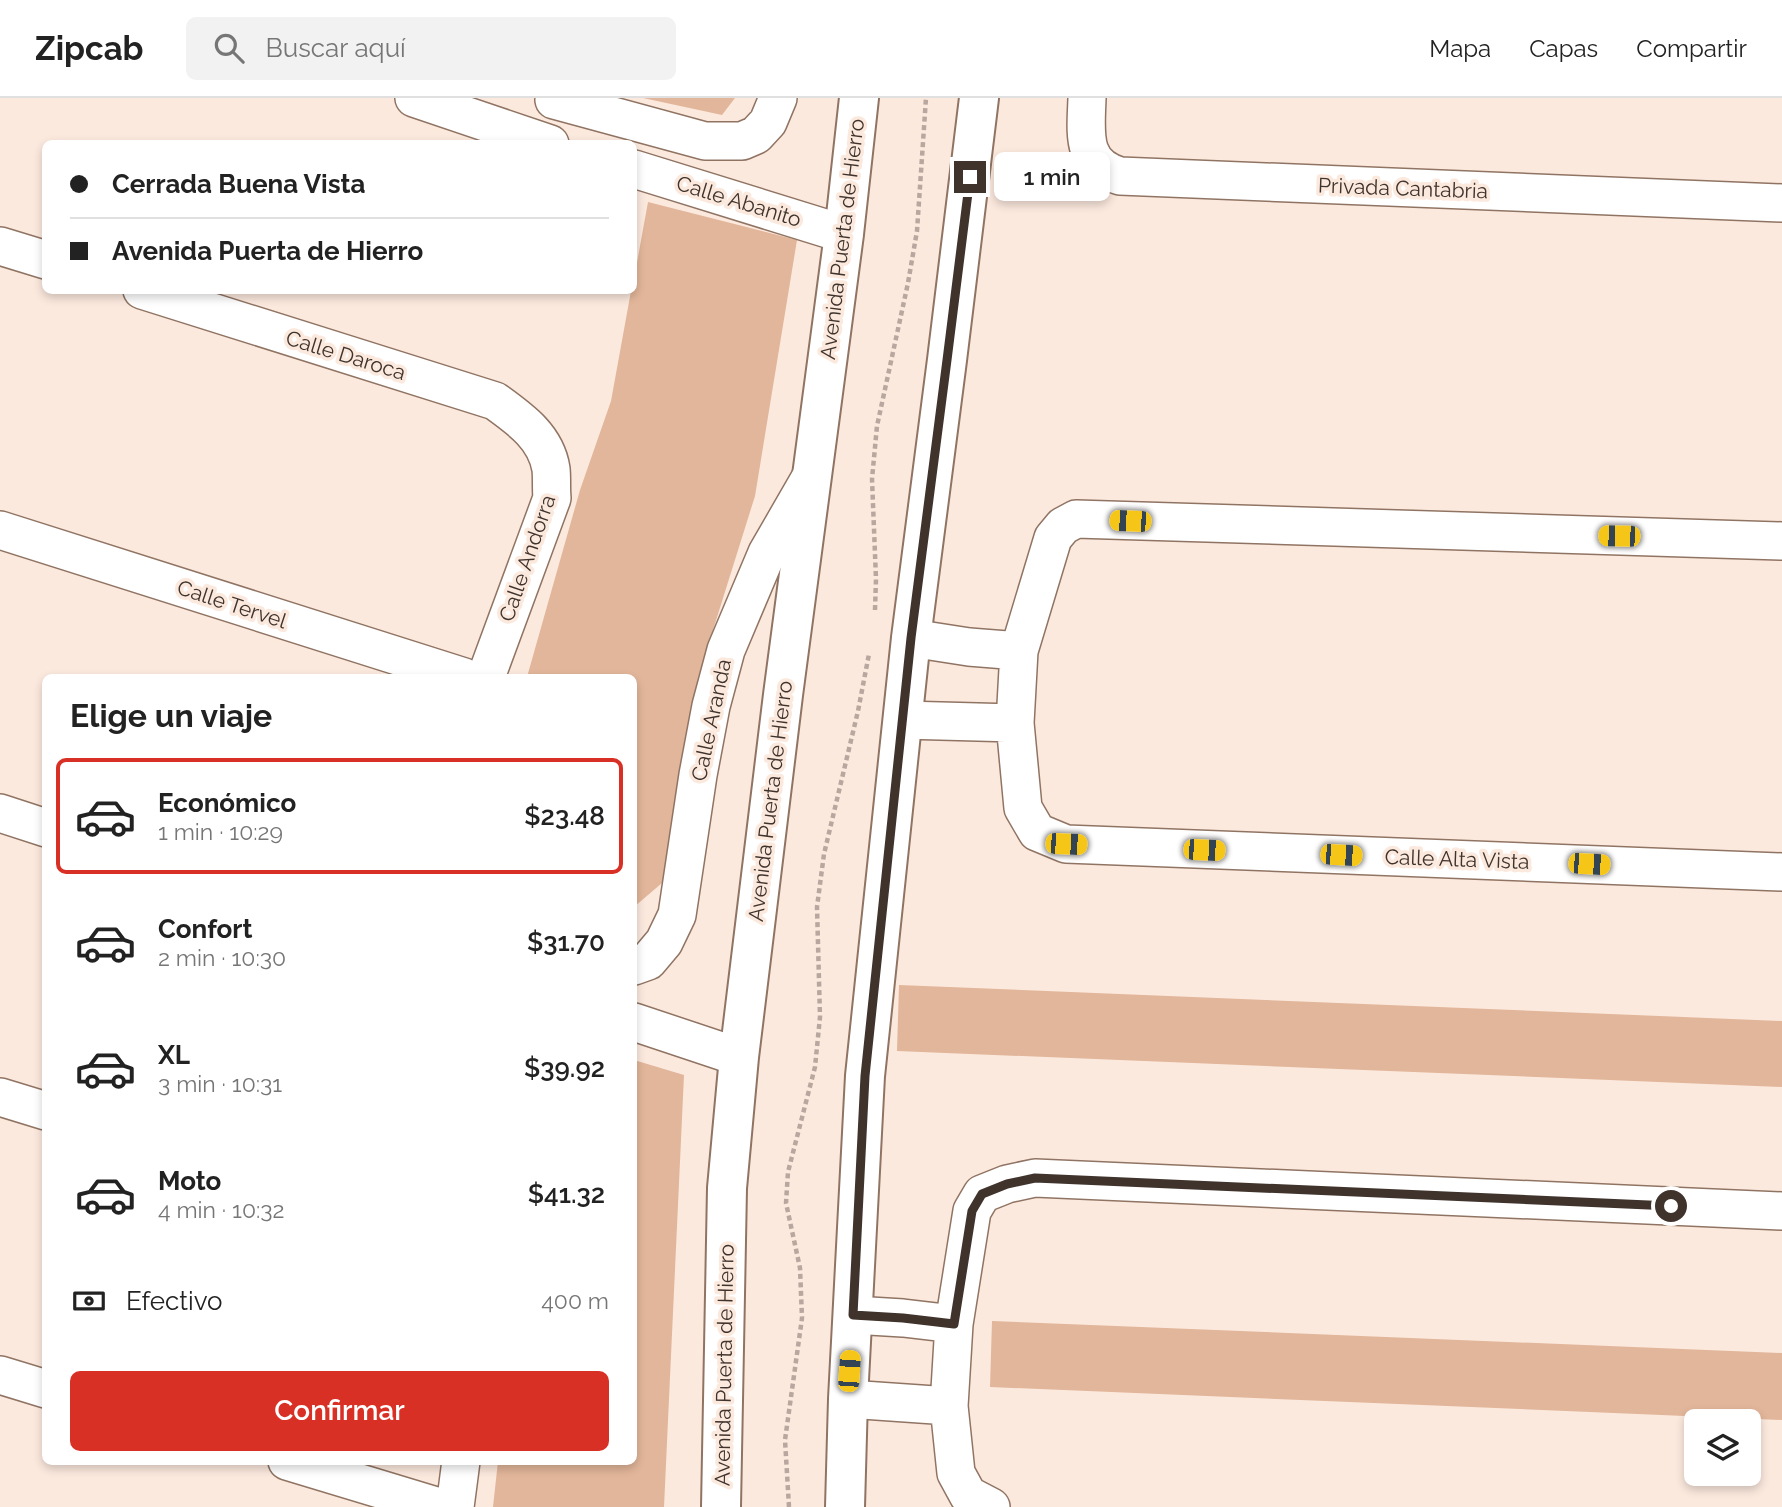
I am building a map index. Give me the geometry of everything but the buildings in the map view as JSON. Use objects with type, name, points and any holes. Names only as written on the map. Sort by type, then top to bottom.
[{"type":"street","points":[[414,98],[541,140]]},
{"type":"street","points":[[550,140],[554,99],[705,141],[741,141],[755,135],[768,122],[778,98]]},
{"type":"street","name":"Avenida Puerta de Hierro","points":[[721,1507],[727,1188],[739,1057],[859,98]]},
{"type":"street","points":[[845,1507],[865,1076],[911,638],[979,98]]},
{"type":"street","name":"Privada Cantabria","points":[[1087,98],[1087,147],[1094,161],[1107,172],[1120,176],[1782,203]]},
{"type":"street","name":"Calle Abanito","points":[[637,170],[844,234]]},
{"type":"street","points":[[0,246],[42,259]]},
{"type":"street","name":"Calle Daroca","points":[[155,294],[495,401],[522,420],[539,438]]},
{"type":"street","name":"Calle Andorra","points":[[487,674],[552,498],[551,468],[539,438]]},
{"type":"street","name":"Calle Aranda","points":[[637,965],[648,961],[664,942],[677,915],[709,718],[726,650],[767,553],[812,474]]},
{"type":"street","name":"Calle Alta Vista","points":[[1782,541],[1076,519],[1063,526],[1053,538],[1019,651],[1015,723],[1023,808],[1037,832],[1066,844],[1782,872]]},
{"type":"street","name":"Calle Tervel","points":[[0,530],[455,674]]},
{"type":"street","points":[[911,638],[1019,651]]},
{"type":"street","points":[[903,720],[1015,723]]},
{"type":"street","points":[[0,813],[42,827]]},
{"type":"street","points":[[637,1023],[739,1057]]},
{"type":"street","points":[[0,1097],[42,1110]]},
{"type":"street","points":[[991,1507],[968,1495],[956,1474],[949,1406],[954,1324],[972,1211],[982,1194],[1007,1184],[1035,1178],[1782,1211]]},
{"type":"street","points":[[853,1315],[954,1324]]},
{"type":"street","points":[[0,1375],[42,1388]]},
{"type":"street","points":[[848,1399],[949,1406]]},
{"type":"street","points":[[300,1465],[439,1507]]},
{"type":"street","points":[[455,1507],[460,1465]]},
{"type":"path","points":[[874,618],[876,579],[872,480],[877,426],[917,231],[926,98]]},
{"type":"path","points":[[789,1507],[785,1440],[802,1318],[800,1268],[786,1203],[788,1172],[815,1067],[820,1017],[817,907],[824,854],[871,645]]},
{"type":"shaded area","points":[[643,98],[735,98],[722,115]]},
{"type":"shaded area","points":[[648,202],[797,240],[755,496],[698,678],[662,883],[637,904],[637,674],[528,674],[580,490],[611,401],[630,294],[637,294],[637,262]]},
{"type":"shaded area","points":[[899,985],[1782,1021],[1782,1087],[897,1051]]},
{"type":"shaded area","points":[[637,1061],[684,1075],[664,1507],[493,1507],[498,1465],[637,1465]]},
{"type":"shaded area","points":[[992,1321],[1782,1353],[1782,1420],[1761,1419],[1761,1409],[1684,1409],[1684,1416],[990,1387]]},
{"type":"route","points":[[970,177],[911,638],[865,1076],[853,1315],[954,1324],[972,1211],[982,1194],[1007,1184],[1035,1178],[1671,1206]]}]
